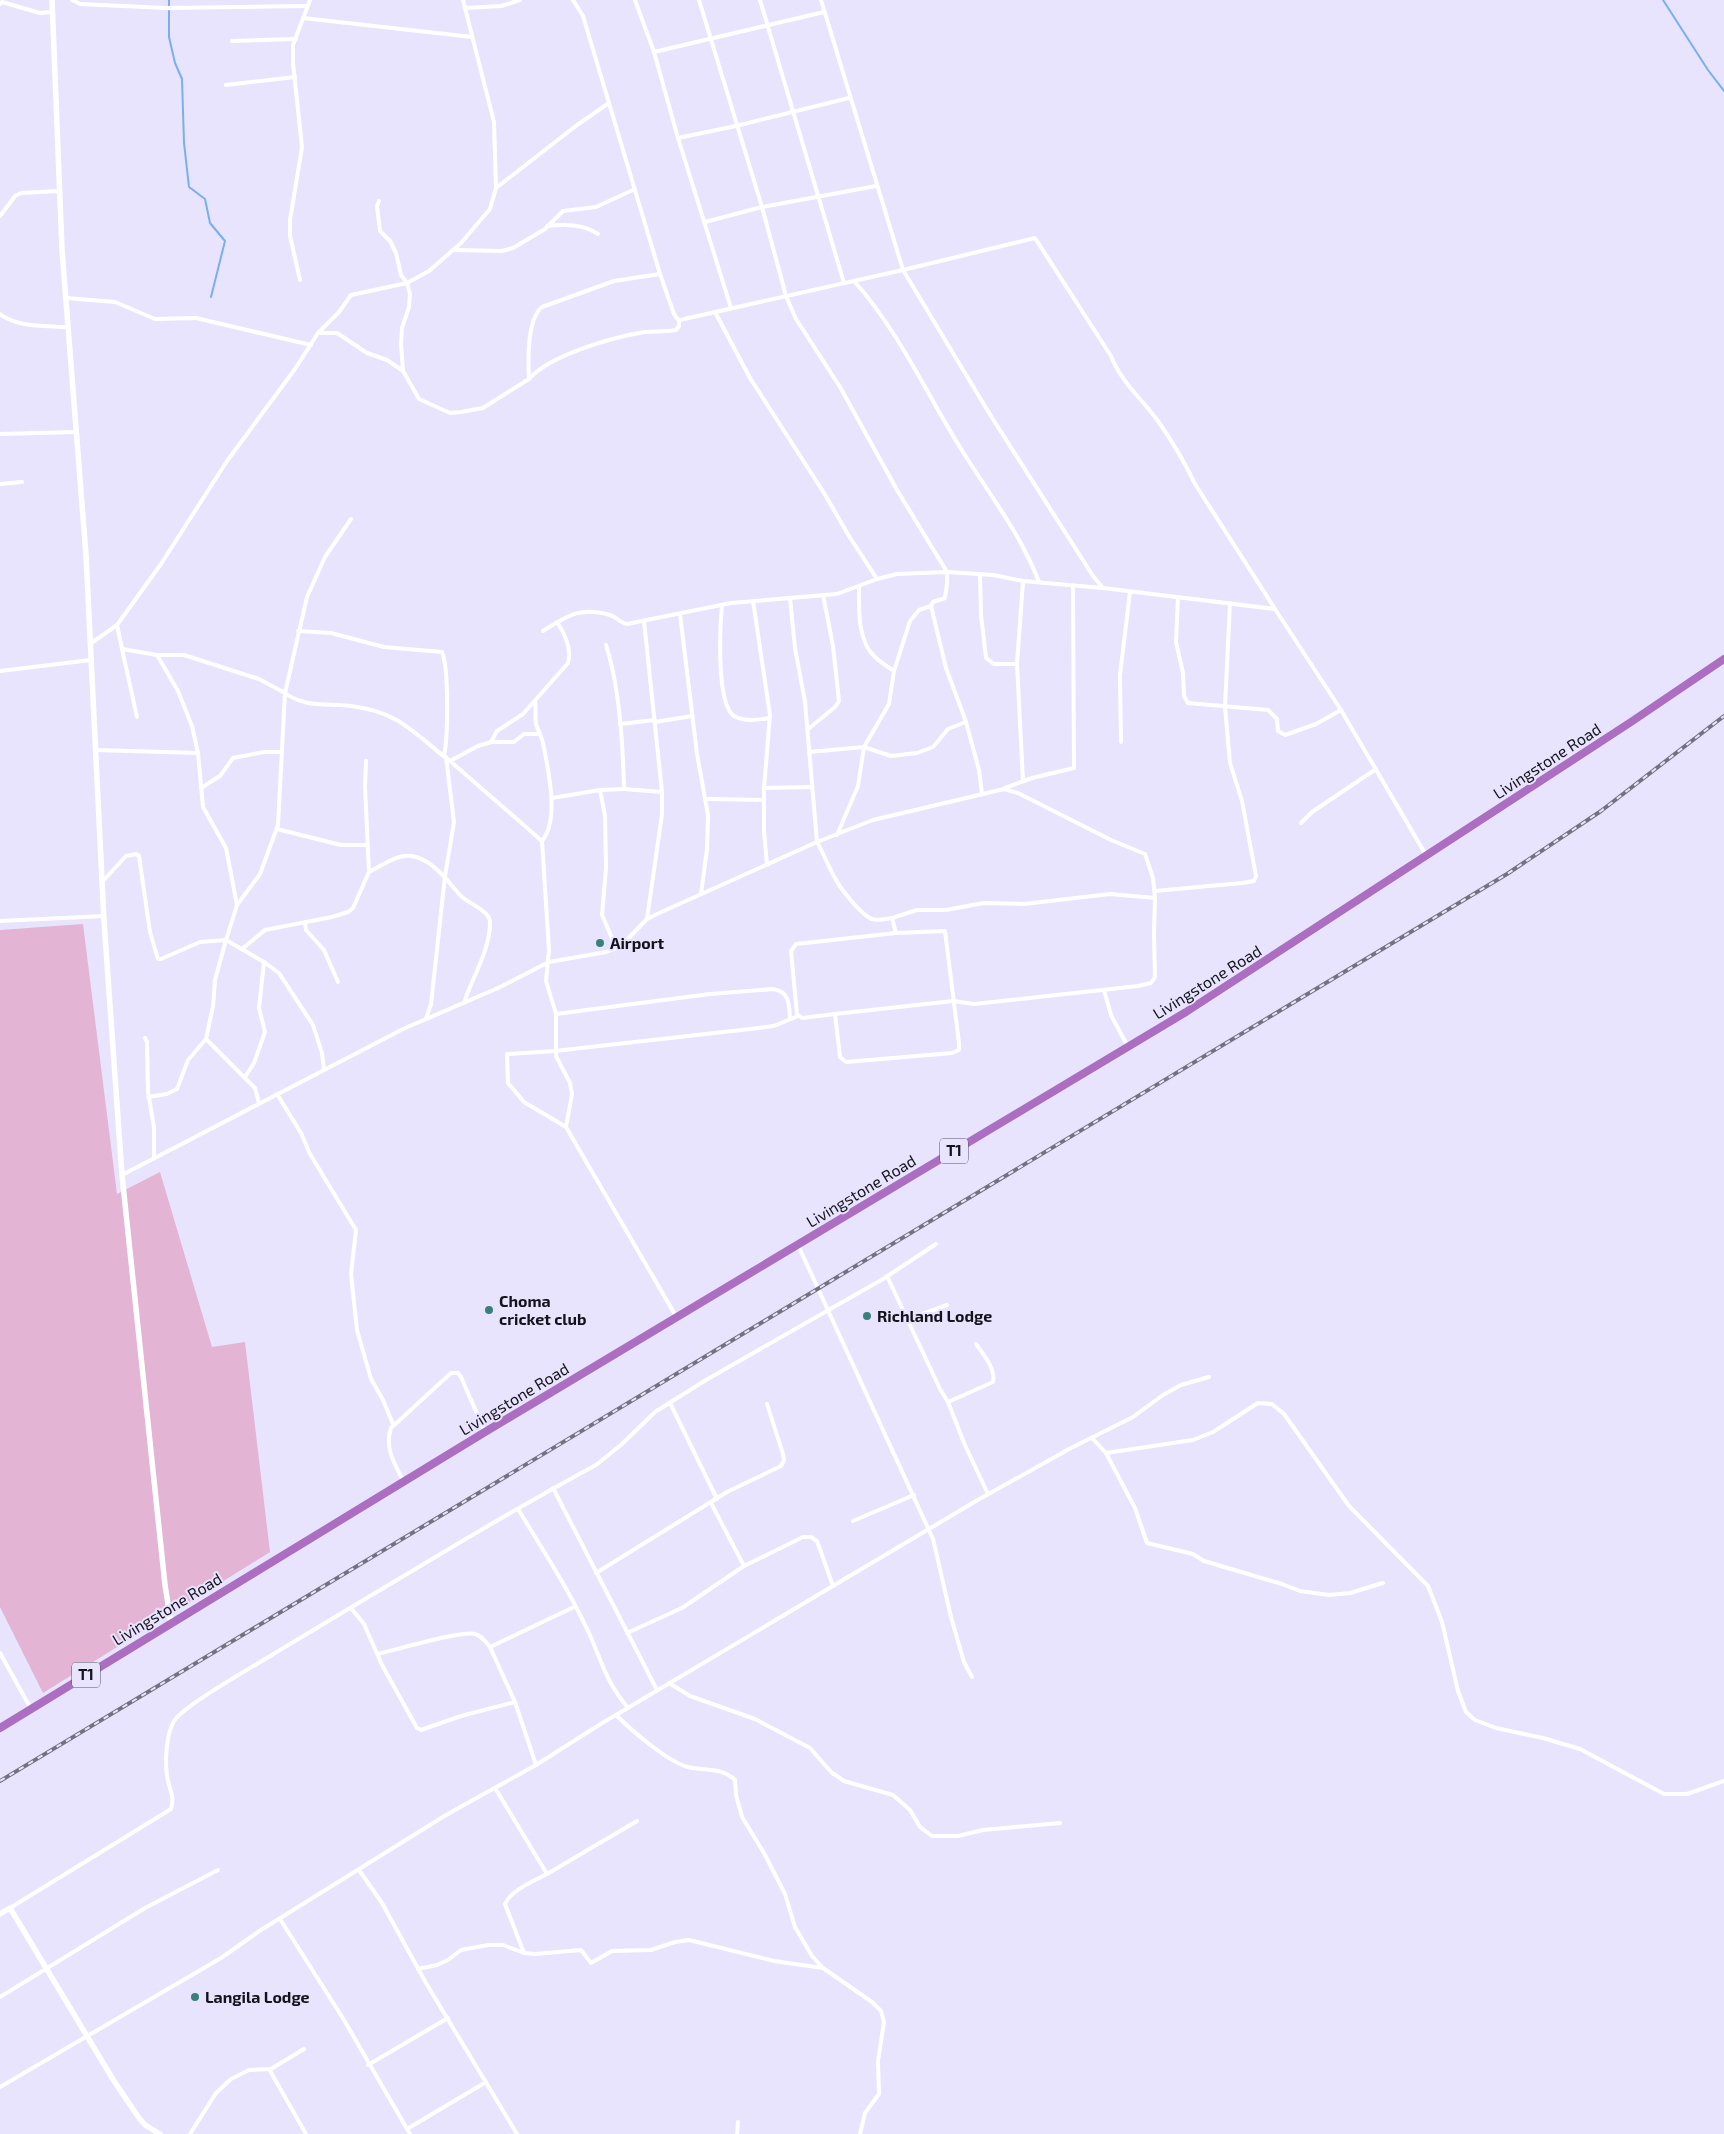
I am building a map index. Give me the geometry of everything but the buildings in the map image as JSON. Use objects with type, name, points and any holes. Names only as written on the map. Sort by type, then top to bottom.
[{"type":"highway","name":"Livingstone Road","points":[[0,1728],[485,1432],[1214,995],[1724,659]]},
{"type":"main road","points":[[52,1],[59,191],[90,644],[104,916],[122,1175],[164,1585],[171,1623]]},
{"type":"main road","points":[[0,1914],[10,1908],[138,2118],[155,2133]]},
{"type":"street","points":[[72,0],[80,4],[135,8],[307,6]]},
{"type":"street","points":[[201,0],[201,7]]},
{"type":"street","points":[[300,280],[290,236],[290,220],[302,147],[293,45],[310,0]]},
{"type":"street","points":[[90,644],[117,625],[161,564],[227,461],[280,390],[318,333],[339,312],[351,295],[407,282],[429,271],[454,250],[490,210],[496,188],[494,122],[463,0]]},
{"type":"street","points":[[465,8],[501,6],[520,0]]},
{"type":"street","points":[[379,201],[376,206],[380,231],[394,247],[400,275],[407,282],[410,294],[409,307],[402,328],[403,371],[419,398],[450,413],[483,408],[529,380],[536,371],[558,358],[629,335],[676,330],[679,326],[679,321],[674,314],[660,274],[583,16],[573,0]]},
{"type":"street","points":[[635,0],[654,52],[678,138],[731,308]]},
{"type":"street","points":[[700,0],[736,126],[762,207],[786,296],[803,333],[840,387],[897,490],[947,572],[946,595],[932,606],[918,610],[910,621],[894,671],[889,704],[864,747],[860,781],[837,835]]},
{"type":"street","points":[[760,0],[844,283]]},
{"type":"street","points":[[821,0],[849,98],[903,270],[989,413],[1093,576],[1103,588]]},
{"type":"street","points":[[0,4],[2,2],[40,13],[52,12]]},
{"type":"street","points":[[654,52],[824,12]]},
{"type":"street","points":[[303,18],[472,36]]},
{"type":"street","points":[[232,41],[296,39]]},
{"type":"street","points":[[226,86],[295,78]]},
{"type":"street","points":[[678,138],[736,126],[849,98]]},
{"type":"street","points":[[496,188],[576,125],[609,103]]},
{"type":"street","points":[[705,222],[762,207],[876,186]]},
{"type":"street","points":[[454,250],[502,251],[513,248],[547,226],[563,211],[596,207],[635,189]]},
{"type":"street","points":[[0,216],[15,196],[21,193],[59,191]]},
{"type":"street","points":[[547,226],[574,225],[589,228],[598,234]]},
{"type":"street","points":[[679,321],[1035,238],[1112,356],[1119,374],[1158,422],[1189,470],[1195,484],[1341,710],[1426,855]]},
{"type":"street","points":[[529,380],[532,330],[535,314],[542,307],[614,281],[660,274]]},
{"type":"street","points":[[854,281],[868,296],[897,341],[959,445],[1016,535],[1039,582]]},
{"type":"street","points":[[66,298],[116,302],[155,319],[196,318],[310,345]]},
{"type":"street","points":[[715,312],[750,378],[877,579]]},
{"type":"street","points":[[0,314],[5,318],[31,325],[68,327]]},
{"type":"street","points":[[318,333],[337,333],[367,354],[386,360],[403,371]]},
{"type":"street","points":[[0,434],[76,432]]},
{"type":"street","points":[[0,484],[22,482]]},
{"type":"street","points":[[148,1097],[167,1094],[177,1089],[188,1060],[206,1039],[213,1006],[215,980],[226,940],[238,905],[260,874],[276,829],[281,796],[280,752],[284,693],[307,597],[317,572],[351,519]]},
{"type":"street","points":[[543,631],[579,611],[611,615],[624,624],[644,622],[722,605],[837,594],[877,579],[897,574],[947,572],[980,574],[1023,581],[1103,588],[1275,609]]},
{"type":"street","points":[[980,574],[982,630],[986,658],[994,664],[1018,664]]},
{"type":"street","points":[[1023,581],[1018,664],[1023,781]]},
{"type":"street","points":[[859,586],[860,619],[868,648],[874,656],[894,671]]},
{"type":"street","points":[[122,1175],[426,1019],[549,962],[614,949],[626,942],[647,919],[817,842],[894,814],[1004,789],[1023,781],[1074,768],[1073,586]]},
{"type":"street","points":[[1122,742],[1120,675],[1130,592]]},
{"type":"street","points":[[807,730],[835,707],[839,701],[833,646],[823,595]]},
{"type":"street","points":[[1178,597],[1176,642],[1182,666],[1185,701],[1191,705],[1268,710],[1277,719],[1278,732],[1285,734],[1316,724],[1341,710]]},
{"type":"street","points":[[790,598],[795,648],[805,702],[817,842],[826,856],[835,878],[864,914],[873,920],[892,918],[917,910],[946,910],[984,903],[1024,904],[1110,894],[1155,898]]},
{"type":"street","points":[[753,601],[768,698],[769,718],[764,788],[767,865]]},
{"type":"street","points":[[1155,891],[1242,883],[1254,880],[1256,876],[1242,801],[1230,764],[1225,707],[1230,603]]},
{"type":"street","points":[[722,605],[719,653],[726,703],[734,715],[742,719],[769,718]]},
{"type":"street","points":[[932,606],[946,668],[966,722],[979,770],[982,794]]},
{"type":"street","points":[[680,614],[697,754],[707,799],[708,833],[701,894]]},
{"type":"street","points":[[491,742],[497,731],[523,714],[569,661],[567,640],[558,622]]},
{"type":"street","points":[[644,622],[662,792],[662,814],[647,919]]},
{"type":"street","points":[[117,625],[137,717]]},
{"type":"street","points":[[298,632],[331,633],[384,647],[442,652],[447,696],[445,756],[454,822],[445,876],[431,1004],[426,1019]]},
{"type":"street","points":[[606,645],[620,724],[624,789]]},
{"type":"street","points":[[122,649],[157,655],[184,655],[259,680],[305,702],[320,706],[352,706],[394,717],[445,756],[542,841]]},
{"type":"street","points":[[157,655],[181,697],[192,726],[198,753],[205,814],[226,848],[238,905]]},
{"type":"street","points":[[0,671],[91,660]]},
{"type":"street","points":[[535,701],[536,725],[540,734],[552,798],[552,814],[548,834],[542,841],[549,962],[546,981],[556,1014],[555,1051],[559,1065],[570,1083],[572,1094],[566,1127]]},
{"type":"street","points":[[620,724],[692,716]]},
{"type":"street","points":[[809,752],[864,747],[891,756],[917,754],[933,747],[948,729],[966,722]]},
{"type":"street","points":[[450,761],[478,746],[491,742],[514,742],[524,734],[540,734]]},
{"type":"street","points":[[96,750],[198,753]]},
{"type":"street","points":[[201,788],[220,776],[233,758],[264,752],[280,752]]},
{"type":"street","points":[[242,949],[266,930],[348,912],[353,908],[369,872],[366,760]]},
{"type":"street","points":[[1301,824],[1312,812],[1376,769]]},
{"type":"street","points":[[764,788],[812,787]]},
{"type":"street","points":[[552,798],[600,790],[624,789],[662,792]]},
{"type":"street","points":[[677,1318],[566,1127],[524,1102],[508,1083],[507,1054],[555,1051],[774,1026],[798,1016],[802,1018],[953,1001],[974,1004],[1104,990],[1146,984],[1153,981],[1155,977],[1155,891],[1145,854],[1111,840],[1018,793],[1004,789]]},
{"type":"street","points":[[600,790],[605,816],[606,868],[602,914],[612,938],[614,949]]},
{"type":"street","points":[[707,799],[764,800]]},
{"type":"street","points":[[276,829],[341,844],[367,845]]},
{"type":"street","points":[[102,882],[126,856],[136,854],[139,856],[150,932],[158,958],[161,959],[200,942],[226,940],[280,973],[314,1026],[324,1070]]},
{"type":"street","points":[[369,872],[387,862],[408,855],[421,858],[445,876],[462,897],[487,914],[490,923],[480,964],[470,983],[464,1003]]},
{"type":"street","points":[[0,921],[104,916]]},
{"type":"street","points":[[892,918],[896,933]]},
{"type":"street","points":[[305,922],[306,930],[324,950],[338,982]]},
{"type":"street","points":[[798,1016],[791,951],[794,945],[896,933],[940,929],[945,931],[959,1046],[957,1052],[846,1062],[840,1057],[835,1014]]},
{"type":"street","points":[[245,1077],[254,1063],[265,1032],[259,1008],[264,962]]},
{"type":"street","points":[[556,1014],[710,994],[773,989],[783,992],[788,998],[790,1018]]},
{"type":"street","points":[[1104,990],[1111,1015],[1128,1047]]},
{"type":"street","points":[[145,1038],[147,1042],[148,1097],[154,1127],[154,1158]]},
{"type":"street","points":[[206,1039],[256,1088],[260,1103]]},
{"type":"street","points":[[277,1094],[301,1134],[310,1154],[356,1230],[351,1274],[356,1330],[371,1379],[383,1400],[393,1424]]},
{"type":"street","points":[[798,1244],[933,1539],[951,1617],[964,1662],[972,1677]]},
{"type":"street","points":[[10,1908],[171,1809],[174,1800],[167,1777],[168,1742],[175,1720],[189,1707],[243,1672],[596,1464],[622,1444],[655,1412],[888,1276],[936,1244]]},
{"type":"street","points":[[888,1276],[940,1389],[948,1402],[964,1443],[988,1494]]},
{"type":"street","points":[[909,1319],[947,1305]]},
{"type":"street","points":[[948,1402],[993,1382],[994,1377],[989,1364],[976,1344]]},
{"type":"street","points":[[404,1482],[391,1457],[389,1434],[393,1424],[436,1388],[447,1375],[454,1372],[462,1377],[485,1432]]},
{"type":"street","points":[[0,2087],[221,1958],[446,1815],[536,1765],[657,1690],[988,1494],[1071,1448],[1133,1417],[1163,1395],[1181,1385],[1209,1377]]},
{"type":"street","points":[[670,1403],[717,1499]]},
{"type":"street","points":[[596,1573],[736,1487],[775,1470],[783,1463],[783,1454],[767,1404]]},
{"type":"street","points":[[1106,1453],[1193,1440],[1213,1432],[1258,1404],[1272,1404],[1284,1414],[1348,1506],[1428,1586],[1442,1622],[1458,1691],[1466,1712],[1475,1720],[1496,1728],[1563,1743],[1580,1749],[1664,1794],[1686,1794],[1724,1781]]},
{"type":"street","points":[[1092,1438],[1106,1453],[1134,1508],[1147,1543],[1193,1554],[1204,1561],[1300,1591],[1329,1595],[1383,1583]]},
{"type":"street","points":[[553,1488],[657,1690]]},
{"type":"street","points":[[853,1521],[914,1495]]},
{"type":"street","points":[[711,1503],[744,1566]]},
{"type":"street","points":[[518,1509],[566,1589],[588,1632],[602,1668],[614,1691],[628,1708]]},
{"type":"street","points":[[627,1633],[682,1608],[744,1566],[798,1538],[808,1536],[817,1541],[833,1586]]},
{"type":"street","points":[[490,1647],[574,1607]]},
{"type":"street","points":[[351,1608],[364,1624],[417,1728],[421,1730],[461,1716],[515,1702]]},
{"type":"street","points":[[378,1654],[427,1641],[473,1633],[481,1636],[490,1647],[515,1702],[536,1765]]},
{"type":"street","points":[[0,1653],[31,1709]]},
{"type":"street","points":[[669,1683],[690,1696],[755,1719],[810,1748],[832,1772],[844,1781],[893,1795],[910,1810],[920,1827],[932,1836],[958,1836],[983,1830],[1060,1822]]},
{"type":"street","points":[[616,1715],[628,1728],[667,1756],[687,1767],[720,1771],[735,1780],[736,1795],[742,1817],[764,1853],[785,1894],[795,1927],[812,1956],[823,1968],[872,2002],[881,2011],[884,2022],[878,2061],[879,2094],[865,2113],[860,2134]]},
{"type":"street","points":[[495,1788],[547,1874]]},
{"type":"street","points":[[524,1953],[505,1904],[506,1900],[520,1889],[637,1821]]},
{"type":"street","points":[[0,1997],[145,1908],[218,1870]]},
{"type":"street","points":[[359,1870],[382,1903],[418,1968],[517,2134]]},
{"type":"street","points":[[280,1919],[344,2020],[368,2065],[410,2134]]},
{"type":"street","points":[[418,1968],[437,1965],[448,1960],[461,1950],[488,1945],[503,1945],[524,1953],[535,1954],[581,1950],[591,1963],[612,1951],[651,1950],[675,1942],[689,1940],[774,1961],[823,1968]]},
{"type":"street","points":[[368,2065],[448,2018]]},
{"type":"street","points":[[190,2134],[216,2094],[231,2079],[249,2070],[269,2069],[304,2049]]},
{"type":"street","points":[[269,2069],[306,2134]]},
{"type":"street","points":[[407,2129],[486,2082]]},
{"type":"street","points":[[737,2134],[738,2122]]},
{"type":"shaded area","points":[[83,924],[117,1194],[160,1172],[212,1347],[245,1342],[270,1552],[43,1693],[0,1607],[0,930]]},
{"type":"waterway","points":[[169,0],[169,7]]},
{"type":"waterway","points":[[1663,0],[1708,70],[1724,91]]},
{"type":"waterway","points":[[169,11],[169,37],[175,63],[182,79],[184,143],[189,187],[205,199],[210,223],[225,241],[211,297]]},
{"type":"railway","points":[[0,1781],[1507,874],[1601,811],[1724,716]]},
{"type":"place","name":"Airport","points":[[600,943]]},
{"type":"place","name":"Choma cricket club","points":[[489,1310]]},
{"type":"place","name":"Richland Lodge","points":[[867,1316]]},
{"type":"place","name":"Langila Lodge","points":[[195,1997]]}]
